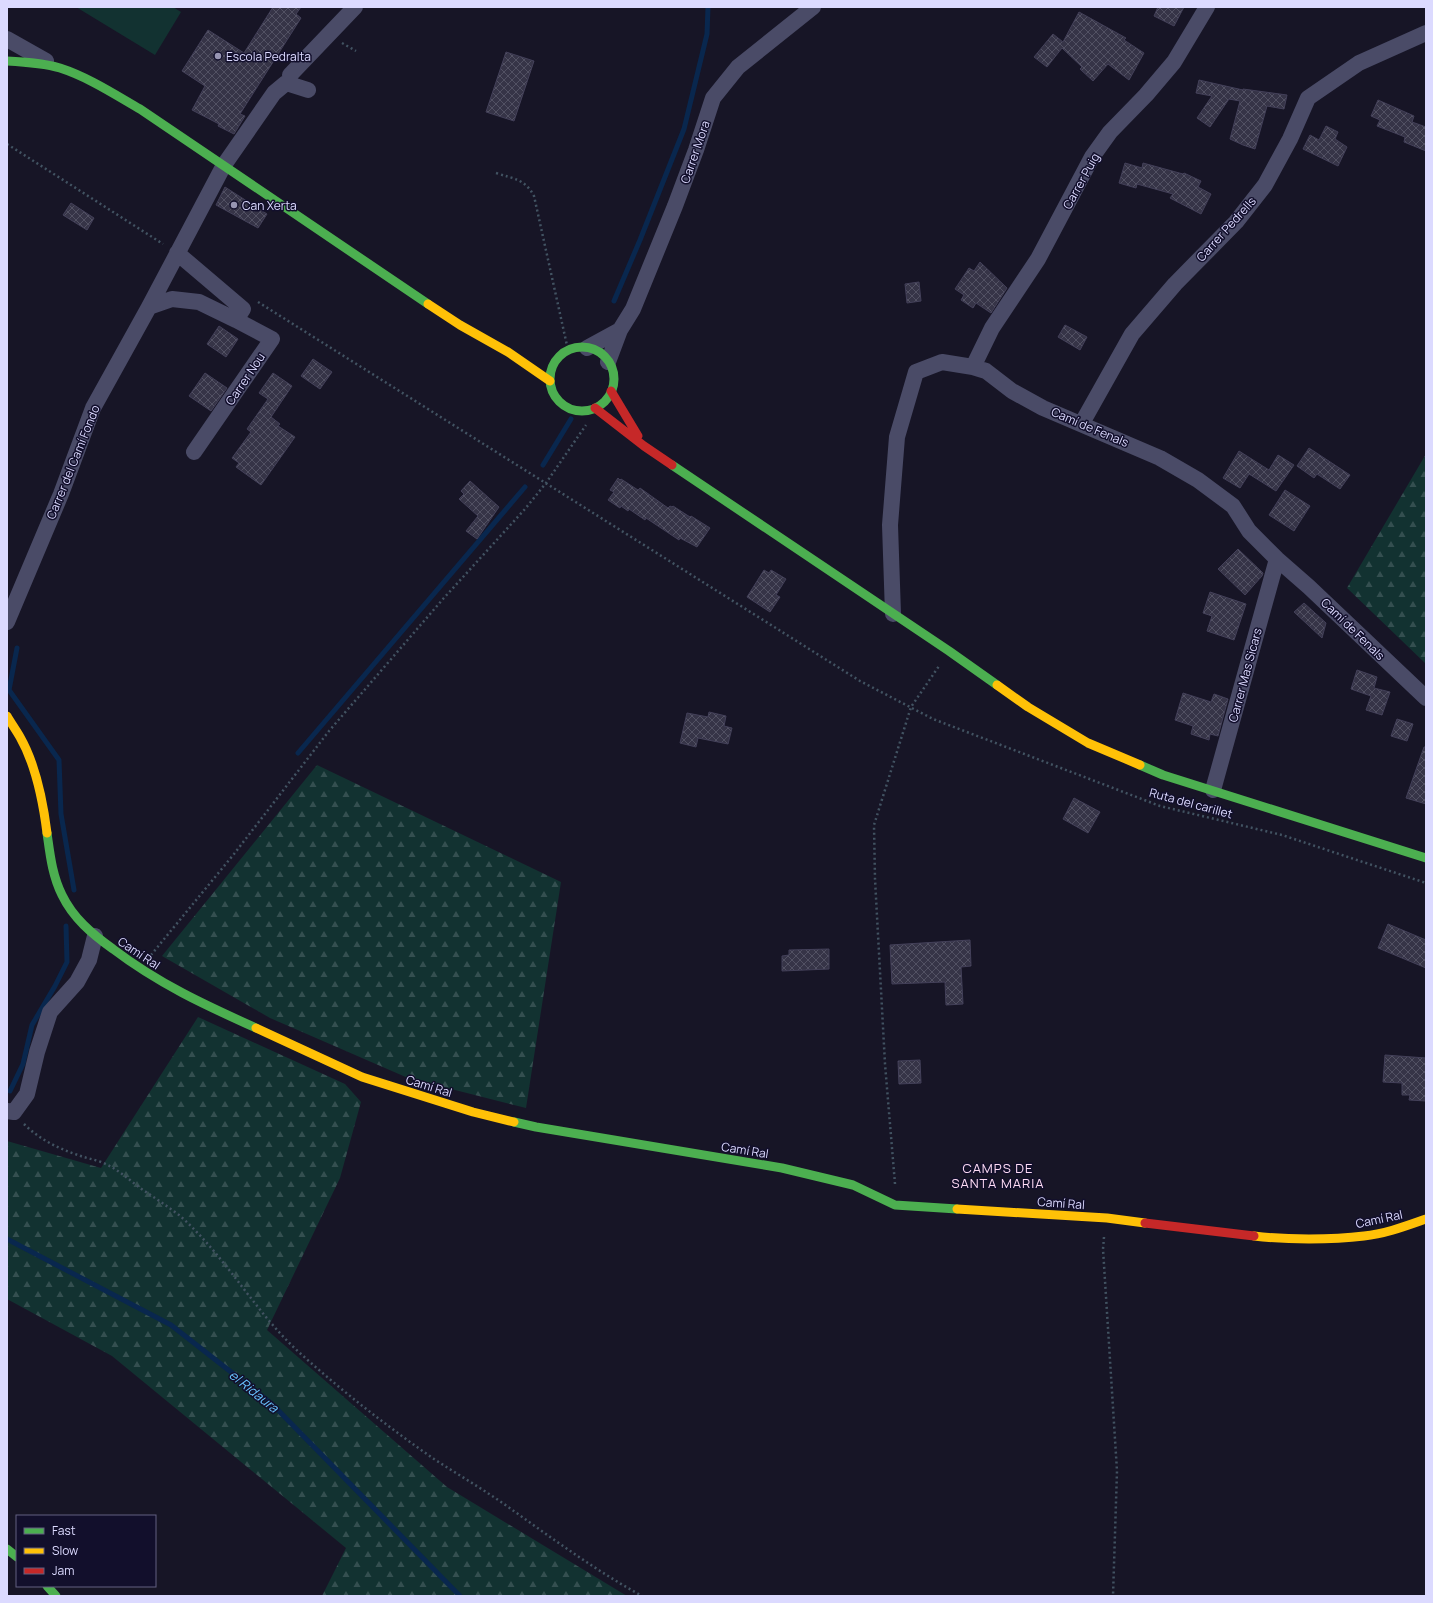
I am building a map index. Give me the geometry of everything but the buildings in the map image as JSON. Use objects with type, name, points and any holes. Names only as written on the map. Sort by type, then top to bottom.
[{"type":"street","points":[[290,75],[355,7]]},
{"type":"street","name":"Carrer Puig","points":[[973,368],[992,328],[1038,258],[1092,157],[1110,132],[1146,95],[1174,62],[1206,7]]},
{"type":"street","name":"Carrer Mora","points":[[608,362],[620,330],[633,310],[675,206],[696,150],[713,98],[738,67],[779,32],[811,8]]},
{"type":"street","name":"Carrer Pedrells","points":[[1082,423],[1132,334],[1175,284],[1236,222],[1265,185],[1290,138],[1308,98],[1359,63],[1426,33]]},
{"type":"street","points":[[7,39],[60,68],[97,85],[140,110],[460,325],[508,352],[550,381]]},
{"type":"street","points":[[7,60],[31,62],[60,68]]},
{"type":"street","name":"Carrer del Camí Fondo","points":[[7,622],[61,494],[93,408],[149,307],[224,165],[274,93],[286,83],[308,90]]},
{"type":"street","points":[[149,307],[172,299],[199,302],[236,320],[243,309],[177,253]]},
{"type":"street","name":"Carrer Nou","points":[[194,452],[272,338],[236,320]]},
{"type":"street","name":"Carrer Mora","points":[[587,348],[620,330]]},
{"type":"street","points":[[577,347],[587,348],[601,354],[608,362],[614,379],[612,391],[605,401],[595,408],[585,411],[574,410],[559,402],[553,392],[550,381],[553,359],[568,350],[577,347]]},
{"type":"street","points":[[508,352],[529,355]]},
{"type":"street","name":"Camí de Fenals","points":[[894,614],[890,525],[897,437],[916,372],[942,362],[986,371],[1012,390],[1043,408],[1082,423],[1160,458],[1198,480],[1233,506],[1249,531],[1277,559],[1309,587],[1426,698]]},
{"type":"street","points":[[612,391],[644,446]]},
{"type":"street","points":[[595,408],[644,446],[894,614],[1028,707],[1088,743],[1163,775],[1426,858]]},
{"type":"street","name":"Carrer Mas Sicars","points":[[1213,790],[1277,559]]},
{"type":"street","points":[[7,716],[21,738],[33,767],[45,814],[52,868],[62,895],[77,919],[95,936],[89,960],[77,982],[50,1012],[36,1052],[27,1094],[11,1112]]},
{"type":"street","name":"Camí Ral","points":[[95,936],[139,969],[190,998],[362,1077],[473,1112],[536,1127],[782,1168],[853,1185],[895,1205],[1107,1218],[1255,1236],[1322,1238],[1366,1236],[1400,1228],[1426,1219]]},
{"type":"street","points":[[7,1549],[16,1556]]},
{"type":"street","points":[[48,1587],[56,1596]]},
{"type":"path","points":[[7,144],[177,253]]},
{"type":"path","points":[[496,173],[523,182],[529,186],[534,196],[568,350]]},
{"type":"path","name":"Ruta del carillet","points":[[252,298],[860,681],[933,719],[1160,806],[1282,835],[1426,882]]},
{"type":"path","points":[[139,969],[234,854],[329,731],[443,599],[525,509],[546,483],[588,422],[585,411]]},
{"type":"path","points":[[895,1205],[894,1163],[885,1064],[875,879],[874,825],[911,707],[949,652]]},
{"type":"path","points":[[11,1112],[46,1142],[78,1155],[100,1161],[113,1168],[179,1215],[198,1233],[222,1261],[258,1308],[299,1353],[366,1408],[434,1458],[502,1503],[561,1546],[642,1596]]},
{"type":"path","points":[[1107,1218],[1102,1249],[1117,1471],[1113,1596]]},
{"type":"green space","points":[[76,7],[173,7],[181,12],[155,55]]},
{"type":"green space","points":[[1426,454],[1426,664],[1347,588]]},
{"type":"green space","points":[[317,765],[561,882],[526,1108],[408,1078],[270,1018],[162,956]]},
{"type":"green space","points":[[198,1017],[345,1084],[361,1102],[340,1178],[267,1330],[447,1487],[627,1596],[322,1596],[346,1548],[112,1356],[7,1299],[7,1141],[101,1168]]},
{"type":"waterway","points":[[614,301],[684,129],[707,34],[708,7]]},
{"type":"waterway","points":[[543,465],[571,419]]},
{"type":"waterway","points":[[298,753],[525,487]]},
{"type":"waterway","points":[[17,648],[9,690],[59,760],[61,814],[74,890]]},
{"type":"waterway","points":[[10,1091],[23,1064],[32,1025],[67,962],[66,926]]},
{"type":"waterway","name":"el Ridaura","points":[[7,1239],[171,1325],[272,1404],[460,1596]]},
{"type":"traffic: fast","points":[[7,61],[54,66],[81,76],[111,92],[140,109],[428,304]]},
{"type":"traffic: fast","points":[[582,347],[594,350],[605,356],[611,367],[614,379],[611,391],[605,402],[594,408],[582,411],[570,408],[559,402],[553,391],[550,379],[553,367],[559,356],[570,350],[582,347]]},
{"type":"traffic: fast","points":[[672,465],[949,651],[997,685]]},
{"type":"traffic: fast","points":[[1140,765],[1163,775],[1426,858]]},
{"type":"traffic: fast","points":[[47,833],[56,880],[66,903],[77,918],[105,943],[130,962],[200,1002],[256,1028]]},
{"type":"traffic: fast","points":[[514,1122],[536,1127],[782,1168],[853,1185],[895,1205],[957,1209]]},
{"type":"traffic: fast","points":[[7,1549],[16,1556]]},
{"type":"traffic: fast","points":[[48,1587],[56,1596]]},
{"type":"traffic: slow","points":[[428,304],[460,325],[508,352],[550,381]]},
{"type":"traffic: slow","points":[[997,685],[1028,707],[1088,743],[1140,765]]},
{"type":"traffic: slow","points":[[7,716],[26,748],[35,771],[47,833]]},
{"type":"traffic: slow","points":[[256,1028],[362,1077],[473,1112],[514,1122]]},
{"type":"traffic: slow","points":[[957,1209],[1107,1218],[1145,1223]]},
{"type":"traffic: slow","points":[[1254,1236],[1294,1239],[1324,1239],[1372,1235],[1388,1232],[1426,1219]]},
{"type":"traffic: jam","points":[[611,391],[638,436]]},
{"type":"traffic: jam","points":[[595,408],[644,446],[672,465]]},
{"type":"traffic: jam","points":[[1145,1223],[1254,1236]]},
{"type":"place","name":"Escola Pedralta","points":[[218,56]]},
{"type":"place","name":"Can Xerta","points":[[234,205]]},
{"type":"district","name":"CAMPS DE SANTA MARIA","points":[[998,1176]]}]
